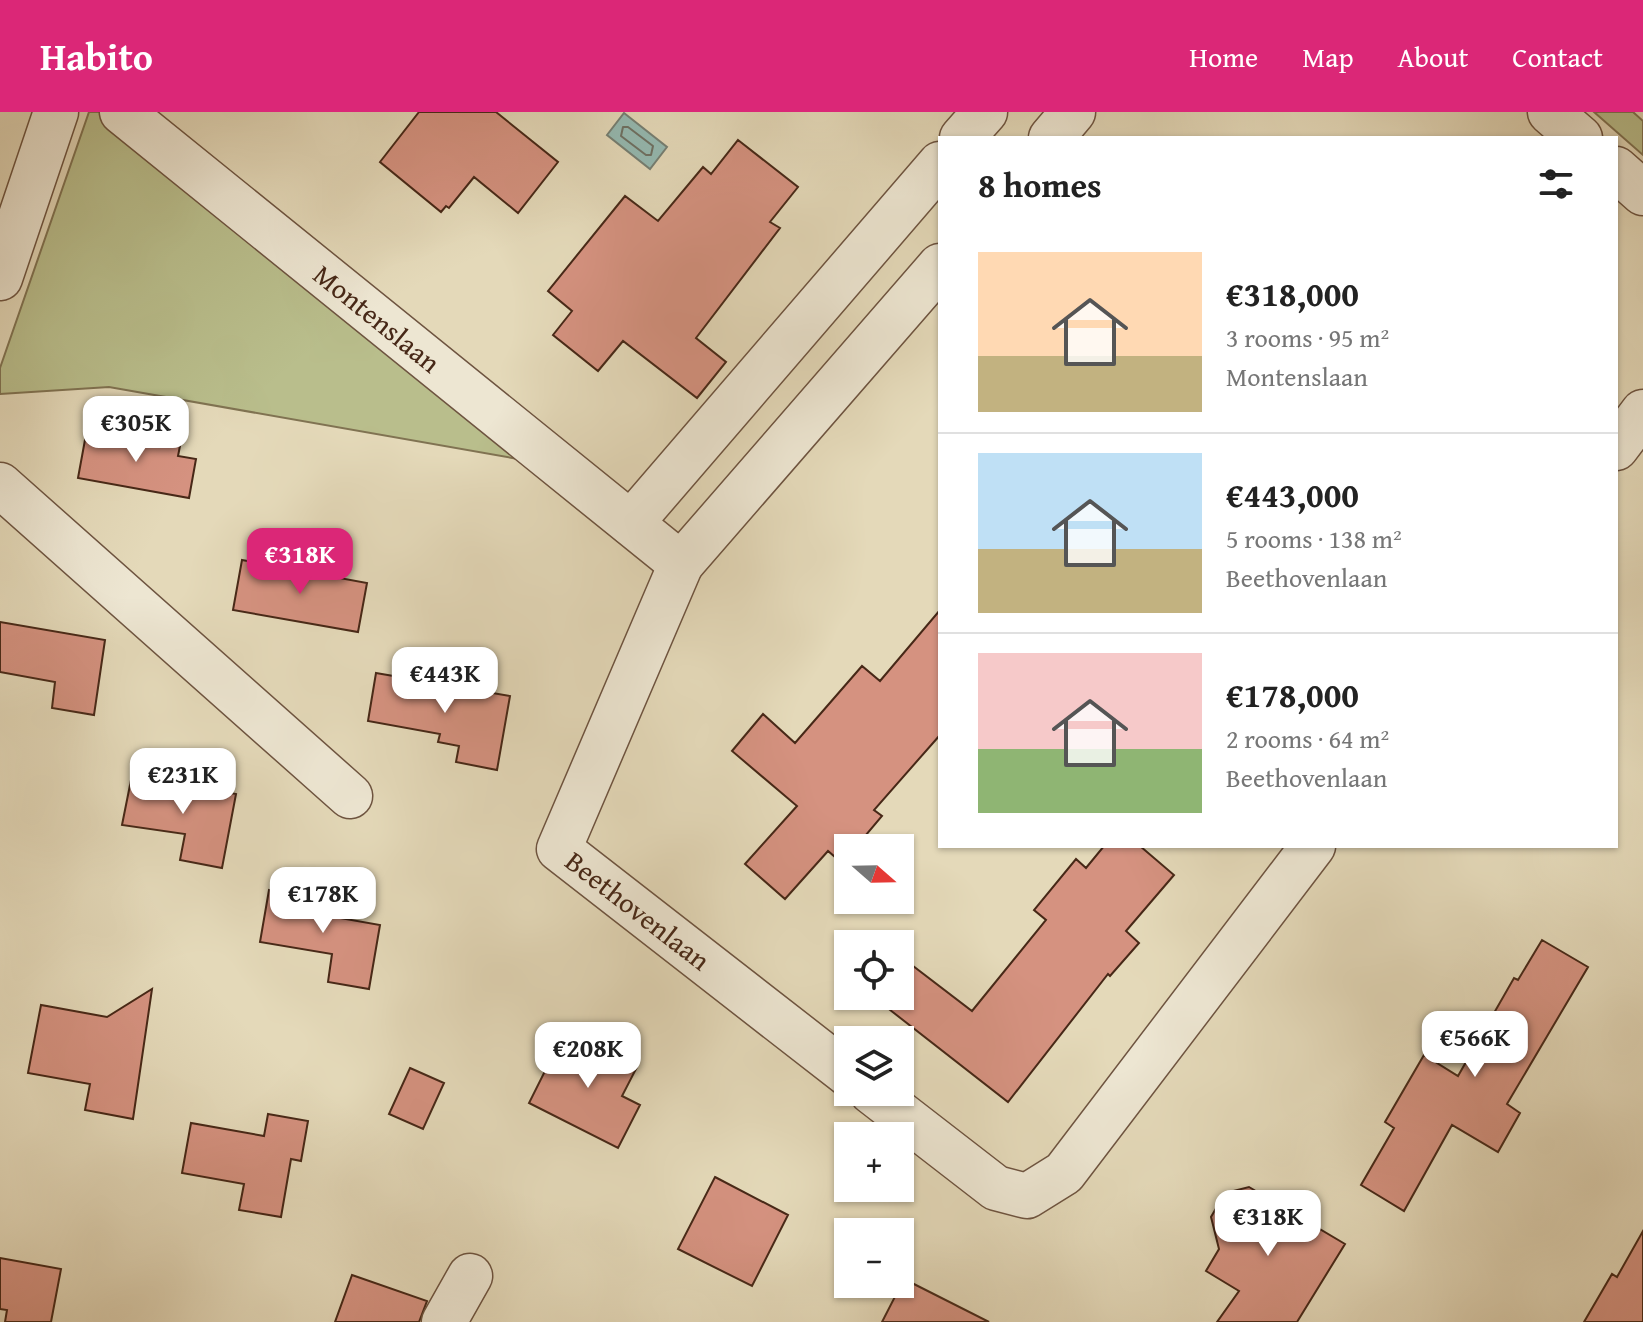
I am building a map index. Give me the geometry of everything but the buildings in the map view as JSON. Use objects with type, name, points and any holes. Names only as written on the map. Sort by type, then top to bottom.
[{"type":"street","points":[[0,278],[56,112]]},
{"type":"street","name":"Montenslaan","points":[[122,112],[681,564]]},
{"type":"street","points":[[964,136],[985,112]]},
{"type":"street","points":[[1053,136],[1073,112]]},
{"type":"street","points":[[1550,112],[1578,136]]},
{"type":"street","points":[[631,523],[938,166]]},
{"type":"street","points":[[1618,171],[1643,193]]},
{"type":"street","points":[[681,564],[938,268]]},
{"type":"street","points":[[1618,445],[1643,412]]},
{"type":"street","points":[[0,485],[350,796]]},
{"type":"street","name":"Beethovenlaan","points":[[681,564],[559,849],[834,1063]]},
{"type":"street","points":[[890,1106],[996,1188],[1027,1196],[1064,1173],[1311,848]]},
{"type":"street","points":[[444,1322],[470,1276]]},
{"type":"green space","points":[[89,112],[103,112],[518,459],[109,387],[0,394],[0,368]]},
{"type":"green space","points":[[1594,112],[1633,112],[1643,121],[1643,155]]},
{"type":"water","points":[[624,113],[667,147],[650,169],[607,135]]}]
